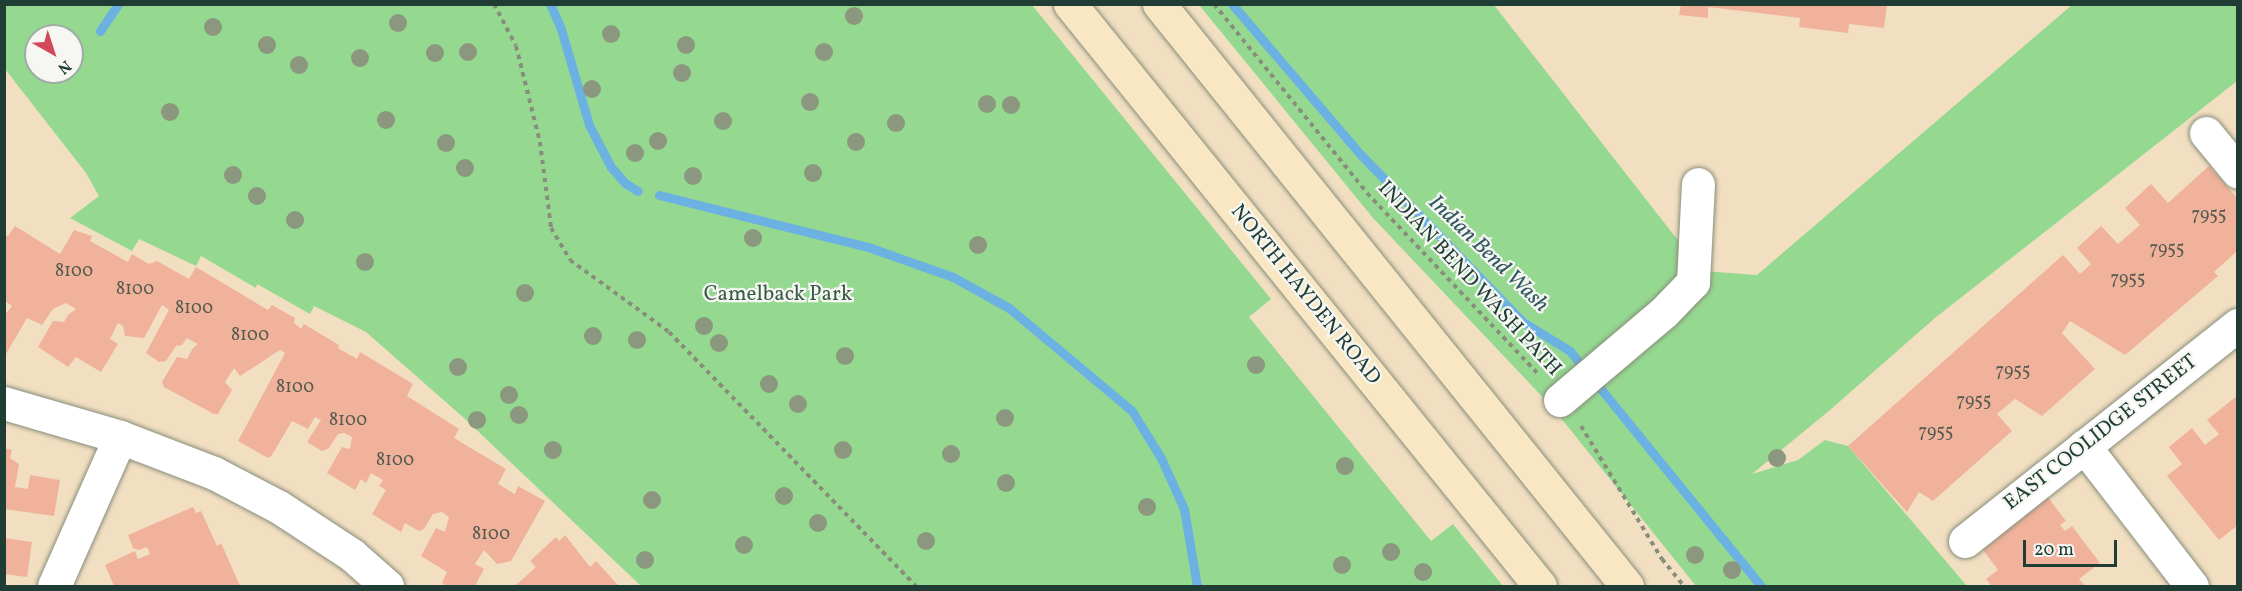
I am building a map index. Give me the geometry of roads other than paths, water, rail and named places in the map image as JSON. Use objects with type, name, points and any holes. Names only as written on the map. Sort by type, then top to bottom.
[{"type":"main road","name":"NORTH HAYDEN ROAD","points":[[1070,4],[1540,586]]},
{"type":"main road","points":[[1158,4],[1627,586]]},
{"type":"street","points":[[2206,133],[2238,172]]},
{"type":"street","points":[[1560,400],[1664,312],[1693,282],[1698,184]]},
{"type":"street","name":"EAST COOLIDGE STREET","points":[[1965,541],[2238,325]]},
{"type":"street","points":[[4,403],[120,437],[214,473],[279,507],[352,555],[387,586]]},
{"type":"street","points":[[54,586],[120,437]]},
{"type":"street","points":[[2084,446],[2192,586]]},
{"type":"waterway","points":[[100,31],[118,4]]},
{"type":"waterway","points":[[550,4],[561,29],[589,125],[611,167],[625,183],[638,191]]},
{"type":"waterway","name":"Indian Bend Wash","points":[[1232,4],[1362,156],[1523,322],[1570,351],[1761,586]]},
{"type":"waterway","points":[[659,195],[871,248],[953,277],[1009,308],[1132,411],[1161,458],[1184,509],[1197,586]]},
{"type":"park label","name":"Camelback Park","points":[[778,295]]}]
